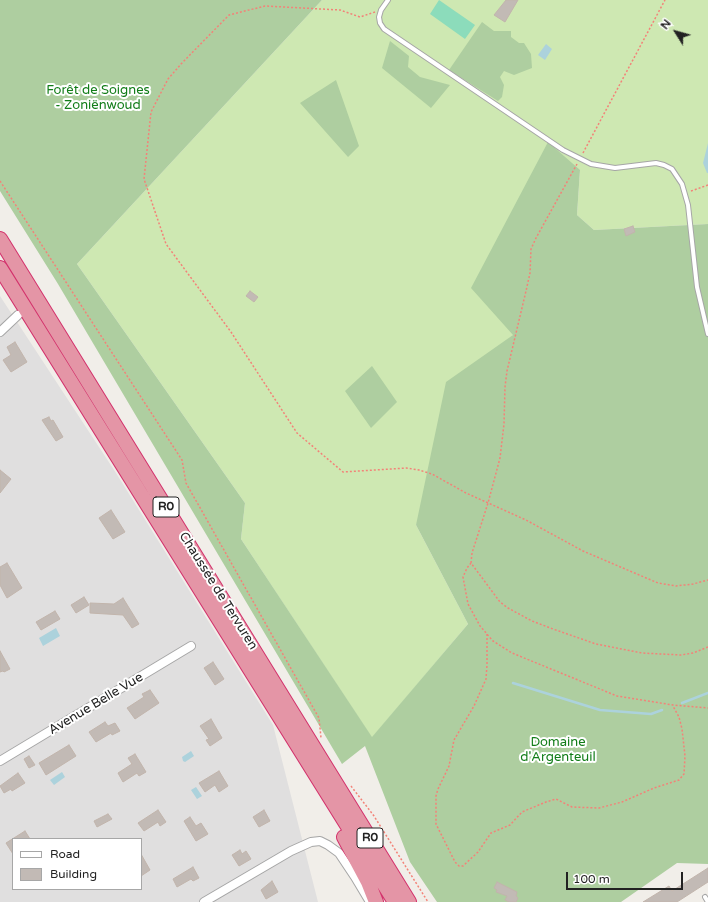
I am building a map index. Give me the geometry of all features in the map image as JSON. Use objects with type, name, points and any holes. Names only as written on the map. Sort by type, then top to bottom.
[{"type":"highway","name":"Chaussée de Tervuren","points":[[0,239],[409,902]]},
{"type":"highway","name":"Chaussée de Tervuren","points":[[0,268],[341,817]]},
{"type":"highway","points":[[341,817],[344,837],[368,882],[376,902]]},
{"type":"highway","name":"R0","points":[[341,817],[395,902]]},
{"type":"street","points":[[0,332],[18,315]]},
{"type":"street","name":"Avenue Belle Vue","points":[[0,761],[191,646]]},
{"type":"street","points":[[204,902],[291,850],[311,842],[320,841],[339,853],[370,902]]},
{"type":"lane","points":[[388,0],[381,10],[379,17],[380,23],[384,29],[563,150],[590,164],[615,168],[656,163],[664,165],[672,170],[682,184],[688,205],[697,287],[708,334]]},
{"type":"lane","points":[[705,897],[708,902]]},
{"type":"path","points":[[665,0],[531,249],[530,273],[507,371],[504,424],[500,458],[488,503],[472,553],[471,563],[463,577],[468,604],[480,626],[501,647],[512,653],[617,696],[708,708]]},
{"type":"path","points":[[381,10],[360,17],[340,10],[265,6],[228,15],[181,64],[168,79],[151,112],[144,179],[166,244],[231,332],[297,432],[343,472],[406,468],[419,470],[432,474],[488,503],[526,520],[583,551],[658,584],[676,586],[708,580]]},
{"type":"path","points":[[0,181],[182,460],[186,483],[319,718],[321,740]]},
{"type":"path","points":[[685,193],[708,185]]},
{"type":"path","points":[[471,563],[500,602],[532,621],[553,630],[596,644],[642,653],[681,655],[693,653],[708,647]]},
{"type":"path","points":[[487,634],[488,665],[486,678],[474,706],[454,740],[449,766],[436,796],[436,824],[455,862],[459,866],[463,866],[478,852],[491,833],[510,825],[522,812],[546,802],[556,799],[572,807],[599,808],[622,802],[654,788],[679,780],[684,774],[685,756],[682,729],[679,717],[673,704]]},
{"type":"path","points":[[348,783],[374,816],[428,902]]},
{"type":"shaded area","points":[[0,296],[116,473],[273,725],[318,902],[0,902]]},
{"type":"green space","name":"Domaine d'Argenteuil","points":[[0,0],[322,0],[77,264],[245,503],[241,539],[372,737],[468,624],[416,525],[446,382],[513,335],[471,288],[548,142],[580,170],[577,215],[594,230],[708,224],[708,864],[677,863],[621,902],[437,902],[410,862],[365,746],[342,764],[58,284],[0,191]]},
{"type":"green space","points":[[322,0],[708,0],[708,224],[594,230],[577,215],[580,170],[513,335],[416,525],[468,624],[372,738],[241,539],[245,503],[77,264]]},
{"type":"green space","points":[[439,0],[475,25],[465,39],[430,14]]},
{"type":"green space","points":[[482,22],[494,31],[511,31],[511,37],[519,43],[524,43],[531,54],[532,68],[514,75],[504,71],[500,77],[504,85],[502,97],[498,101],[449,70]]},
{"type":"green space","points":[[390,41],[409,56],[408,67],[420,77],[450,85],[431,108],[382,68]]},
{"type":"green space","points":[[336,80],[359,146],[348,157],[300,103]]},
{"type":"green space","points":[[372,366],[397,402],[371,428],[345,391]]},
{"type":"water","points":[[546,44],[552,49],[545,60],[538,55]]},
{"type":"water","points":[[708,143],[708,173],[707,173],[703,163]]},
{"type":"water","points":[[56,628],[60,636],[43,646],[39,638]]},
{"type":"water","points":[[191,751],[194,756],[185,762],[183,761],[182,757]]},
{"type":"water","points":[[62,772],[65,777],[54,785],[50,780]]},
{"type":"water","points":[[196,787],[202,796],[197,799],[191,790]]},
{"type":"building","points":[[506,0],[518,0],[505,22],[494,15]]},
{"type":"building","points":[[633,226],[635,232],[626,236],[624,229]]},
{"type":"building","points":[[250,291],[258,297],[254,302],[246,296]]},
{"type":"building","points":[[15,342],[27,362],[11,372],[3,360],[11,355],[7,347]]},
{"type":"building","points":[[49,417],[51,421],[53,420],[63,437],[56,441],[42,420]]},
{"type":"building","points":[[0,470],[11,479],[0,493]]},
{"type":"building","points":[[111,510],[125,532],[113,539],[99,518]]},
{"type":"building","points":[[7,563],[22,588],[7,598],[0,585],[0,567]]},
{"type":"building","points":[[84,597],[89,605],[76,613],[71,605]]},
{"type":"building","points":[[123,598],[139,624],[132,628],[123,615],[90,613],[90,603],[114,604]]},
{"type":"building","points":[[55,611],[60,619],[41,630],[36,622]]},
{"type":"building","points":[[0,651],[10,669],[4,672],[0,672]]},
{"type":"building","points":[[213,662],[224,679],[215,685],[204,668]]},
{"type":"building","points":[[150,690],[159,703],[135,719],[127,708],[144,697],[142,694]]},
{"type":"building","points":[[211,719],[222,738],[210,746],[206,740],[209,739],[200,726]]},
{"type":"building","points":[[105,722],[108,726],[115,723],[120,731],[112,735],[111,733],[96,742],[89,732]]},
{"type":"building","points":[[69,745],[76,756],[46,775],[39,763]]},
{"type":"building","points":[[135,754],[146,772],[139,776],[137,773],[123,782],[118,773],[132,764],[128,758]]},
{"type":"building","points":[[29,756],[35,765],[29,768],[24,759]]},
{"type":"building","points":[[219,771],[228,786],[219,792],[215,785],[205,792],[199,783]]},
{"type":"building","points":[[18,773],[25,783],[12,791],[11,789],[4,793],[0,786]]},
{"type":"building","points":[[158,810],[166,822],[160,826],[158,822],[144,831],[138,823]]},
{"type":"building","points":[[264,810],[270,821],[259,827],[253,817]]},
{"type":"building","points":[[108,814],[112,819],[97,827],[94,821]]},
{"type":"building","points":[[190,817],[196,826],[201,823],[208,834],[196,841],[184,821]]},
{"type":"building","points":[[25,831],[29,838],[14,838]]},
{"type":"building","points":[[12,839],[12,852],[6,843]]},
{"type":"building","points":[[240,850],[242,854],[246,851],[251,859],[239,866],[232,855]]},
{"type":"building","points":[[142,856],[150,870],[142,875]]},
{"type":"building","points":[[193,867],[199,878],[193,881],[191,879],[177,887],[173,879]]},
{"type":"building","points":[[708,868],[708,882],[677,902],[643,902],[669,886],[672,891]]},
{"type":"building","points":[[272,881],[278,892],[266,899],[261,890]]},
{"type":"building","points":[[497,882],[517,892],[516,896],[518,898],[516,902],[509,902],[505,900],[507,896],[496,892],[497,890],[494,888]]},
{"type":"waterway","points":[[513,683],[600,710],[651,714],[662,710]]},
{"type":"waterway","points":[[682,703],[708,693]]},
{"type":"park label","name":"Forêt de Soignes - Zoniënwoud","points":[[98,98]]}]
